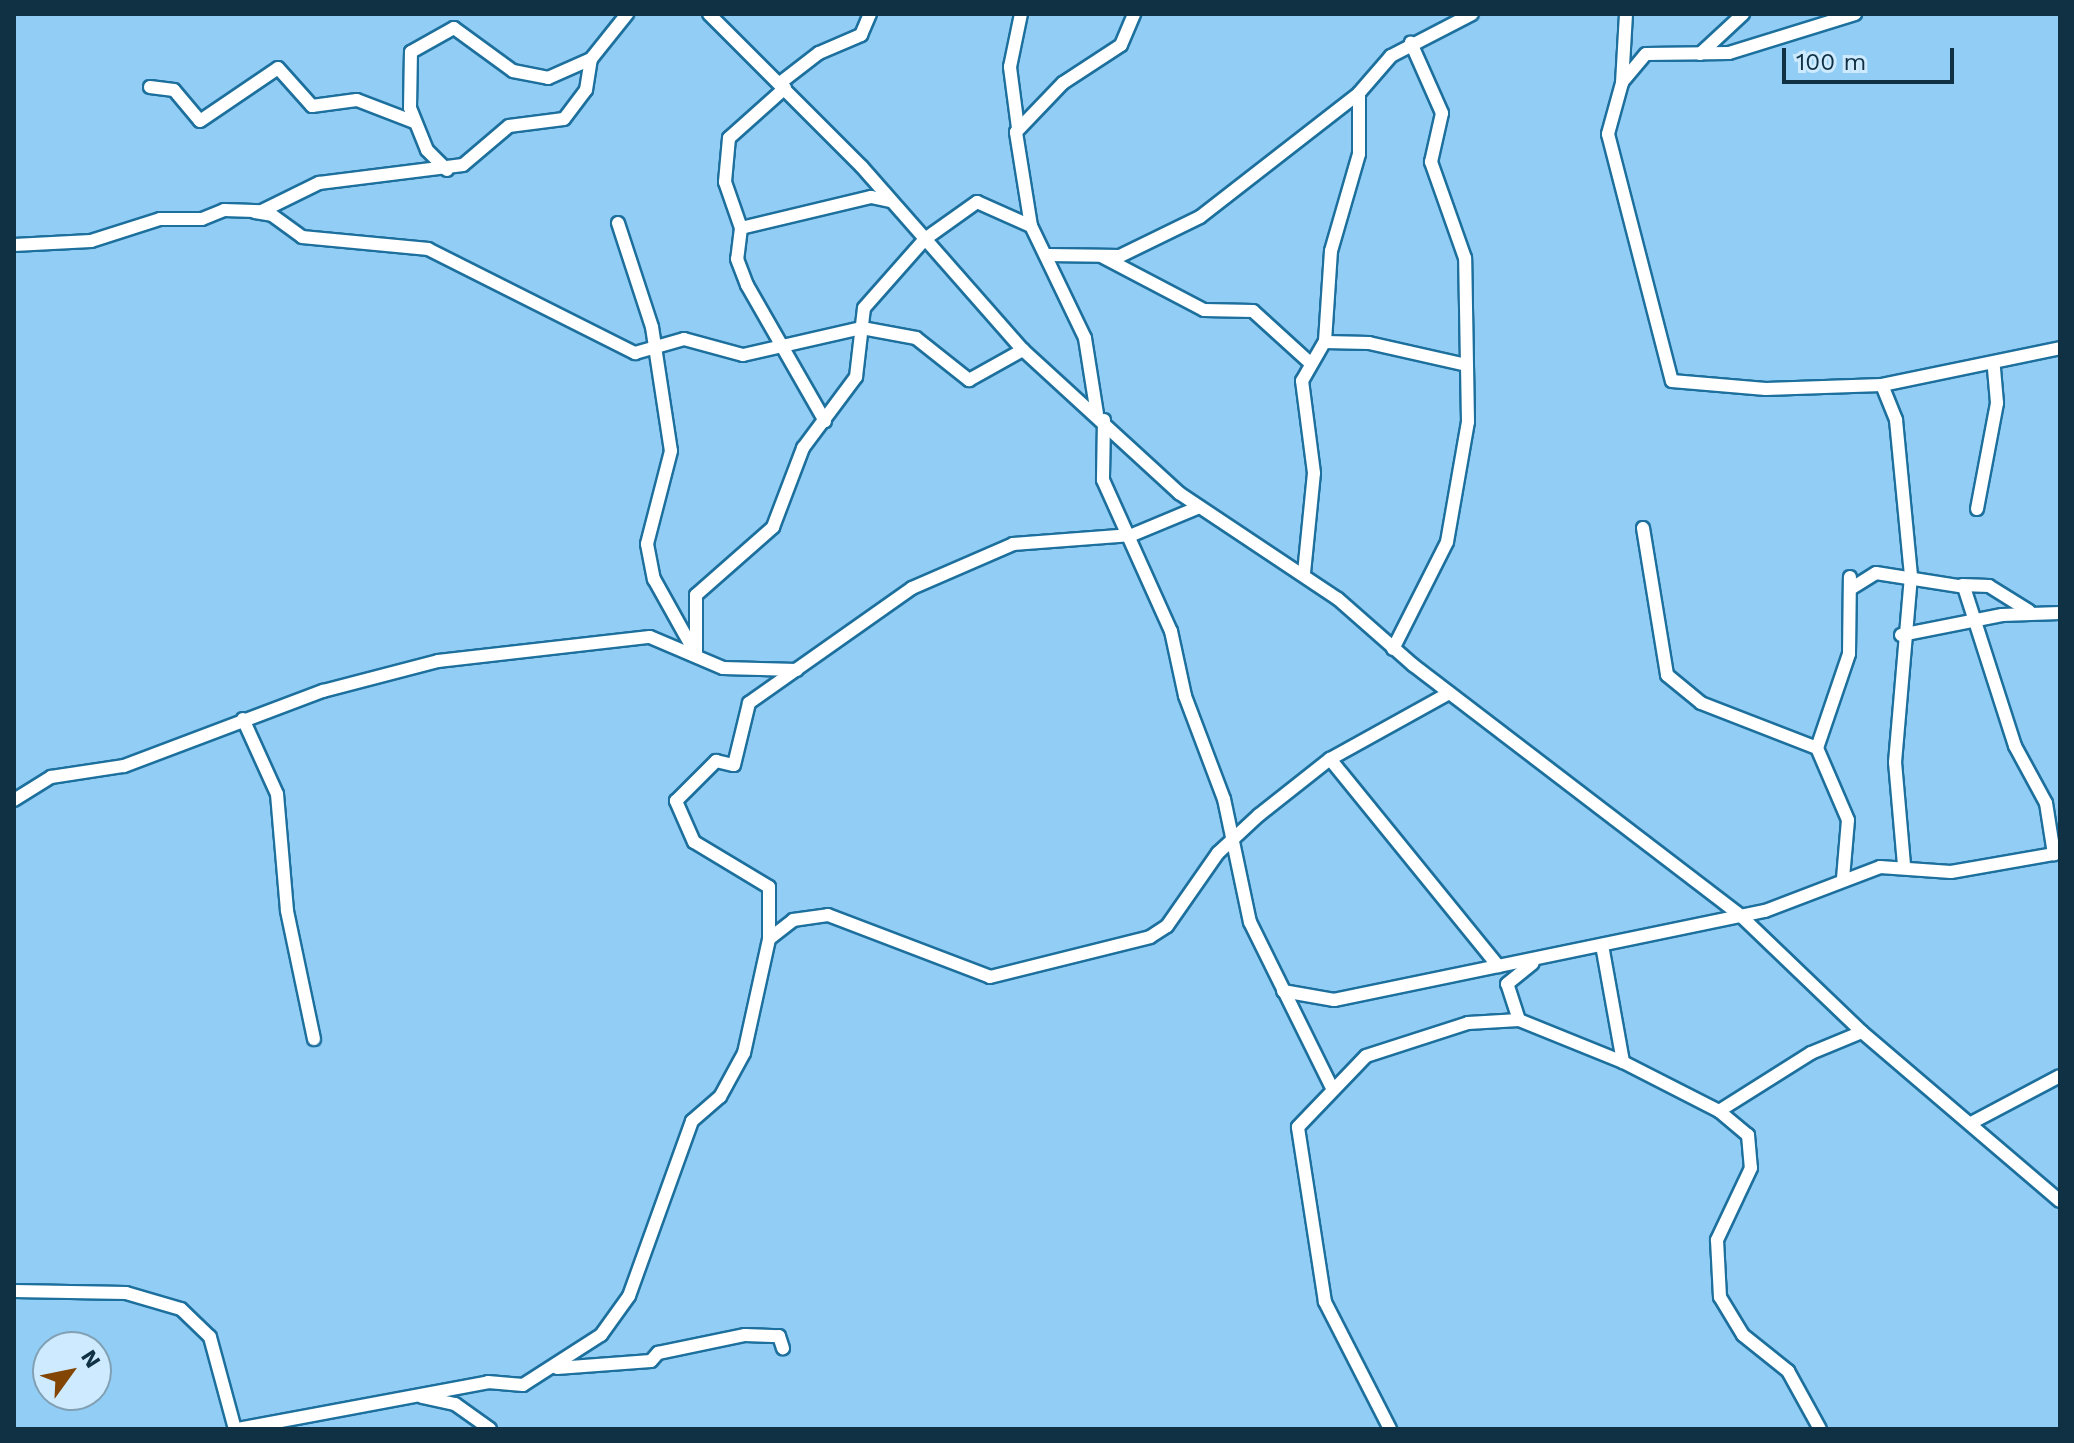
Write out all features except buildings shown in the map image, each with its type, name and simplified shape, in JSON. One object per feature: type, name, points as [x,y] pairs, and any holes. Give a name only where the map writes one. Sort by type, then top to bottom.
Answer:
[{"type":"street","points":[[447,170],[414,122],[409,56],[447,28],[500,65],[546,78],[591,59],[627,14]]},
{"type":"street","points":[[712,17],[730,14]]},
{"type":"street","points":[[825,421],[740,269],[741,228],[725,182],[725,149],[783,85],[819,53],[861,35],[870,14]]},
{"type":"street","points":[[1021,14],[1010,67],[1031,226],[1048,255],[1085,338],[1100,417],[1103,480],[1132,535],[1171,631],[1231,840],[1250,922],[1331,1086]]},
{"type":"street","points":[[1018,128],[1063,83],[1121,45],[1134,14]]},
{"type":"street","points":[[1048,255],[1129,253],[1200,217],[1359,93],[1411,43],[1472,14]]},
{"type":"street","points":[[1626,14],[1622,83],[1608,134],[1672,381],[1799,390],[1882,385],[1994,365],[2060,348]]},
{"type":"street","points":[[1700,54],[1743,14]]},
{"type":"street","points":[[1622,83],[1646,54],[1729,53],[1855,14]]},
{"type":"street","points":[[712,17],[783,85],[1023,350],[1197,508],[1304,573],[1449,693],[1741,916],[1862,1032],[1973,1122],[2060,1201]]},
{"type":"street","points":[[1393,649],[1447,542],[1466,449],[1465,258],[1431,162],[1444,119],[1411,43]]},
{"type":"street","points":[[255,212],[319,183],[372,181],[409,167],[447,170],[509,126],[564,119],[586,90],[591,59]]},
{"type":"street","points":[[150,87],[174,90],[200,121],[278,68],[312,106],[357,100],[414,122]]},
{"type":"street","points":[[1304,573],[1314,473],[1301,390],[1309,362],[1325,342],[1331,251],[1359,154],[1359,93]]},
{"type":"street","points":[[741,228],[871,197],[890,201]]},
{"type":"street","points":[[696,654],[696,595],[768,534],[803,448],[856,377],[864,308],[925,239],[981,201],[1031,226]]},
{"type":"street","points":[[14,245],[91,241],[160,219],[202,219],[224,210],[255,212],[272,215],[302,237],[428,249],[580,320],[622,348],[657,347],[684,339],[743,355],[862,328],[916,338],[969,380],[1023,350]]},
{"type":"street","points":[[618,223],[657,347],[672,458],[647,544],[654,579],[696,654]]},
{"type":"street","points":[[1102,256],[1204,310],[1253,311],[1309,362]]},
{"type":"street","points":[[1325,342],[1369,343],[1467,365]]},
{"type":"street","points":[[1977,509],[1997,403],[1994,365]]},
{"type":"street","points":[[1882,385],[1896,420],[1911,576],[1901,635],[1895,762],[1904,865]]},
{"type":"street","points":[[14,1291],[126,1293],[181,1309],[210,1337],[236,1429],[303,1425],[414,1396],[488,1382],[523,1385],[554,1368],[601,1335],[624,1306],[692,1121],[720,1097],[744,1053],[769,939],[769,887],[694,842],[676,801],[716,761],[734,765],[746,705],[855,624],[970,559],[1029,542],[1132,535],[1197,508]]},
{"type":"street","points":[[1643,528],[1667,675],[1714,709],[1802,736],[1817,748],[1848,820],[1843,878]]},
{"type":"street","points":[[1817,748],[1849,654],[1851,582],[1871,574],[1989,586],[2029,611]]},
{"type":"street","points":[[1283,991],[1334,1000],[1535,961],[1741,916],[1843,878],[1904,865],[1951,872],[2057,849],[2046,803],[2015,746],[1962,585]]},
{"type":"street","points":[[1901,635],[2029,611],[2060,613]]},
{"type":"street","points":[[14,800],[51,777],[124,766],[243,719],[374,674],[438,661],[630,638],[665,639],[723,668],[797,670]]},
{"type":"street","points":[[769,939],[784,924],[822,914],[990,977],[1159,933],[1231,840],[1330,759],[1449,693]]},
{"type":"street","points":[[243,719],[277,794],[287,911],[314,1039]]},
{"type":"street","points":[[1330,759],[1498,966]]},
{"type":"street","points":[[1602,945],[1623,1062]]},
{"type":"street","points":[[1519,1020],[1507,984],[1535,961]]},
{"type":"street","points":[[1390,1429],[1321,1288],[1298,1135],[1305,1112],[1366,1056],[1468,1023],[1519,1020],[1623,1062],[1719,1111],[1744,1130],[1755,1155],[1717,1240],[1720,1297],[1743,1335],[1788,1371],[1820,1429]]},
{"type":"street","points":[[1719,1111],[1811,1053],[1862,1032]]},
{"type":"street","points":[[1973,1122],[2060,1076]]},
{"type":"street","points":[[554,1368],[651,1361],[658,1353],[745,1335],[779,1336],[783,1348]]},
{"type":"street","points":[[414,1396],[455,1404],[490,1429]]}]
